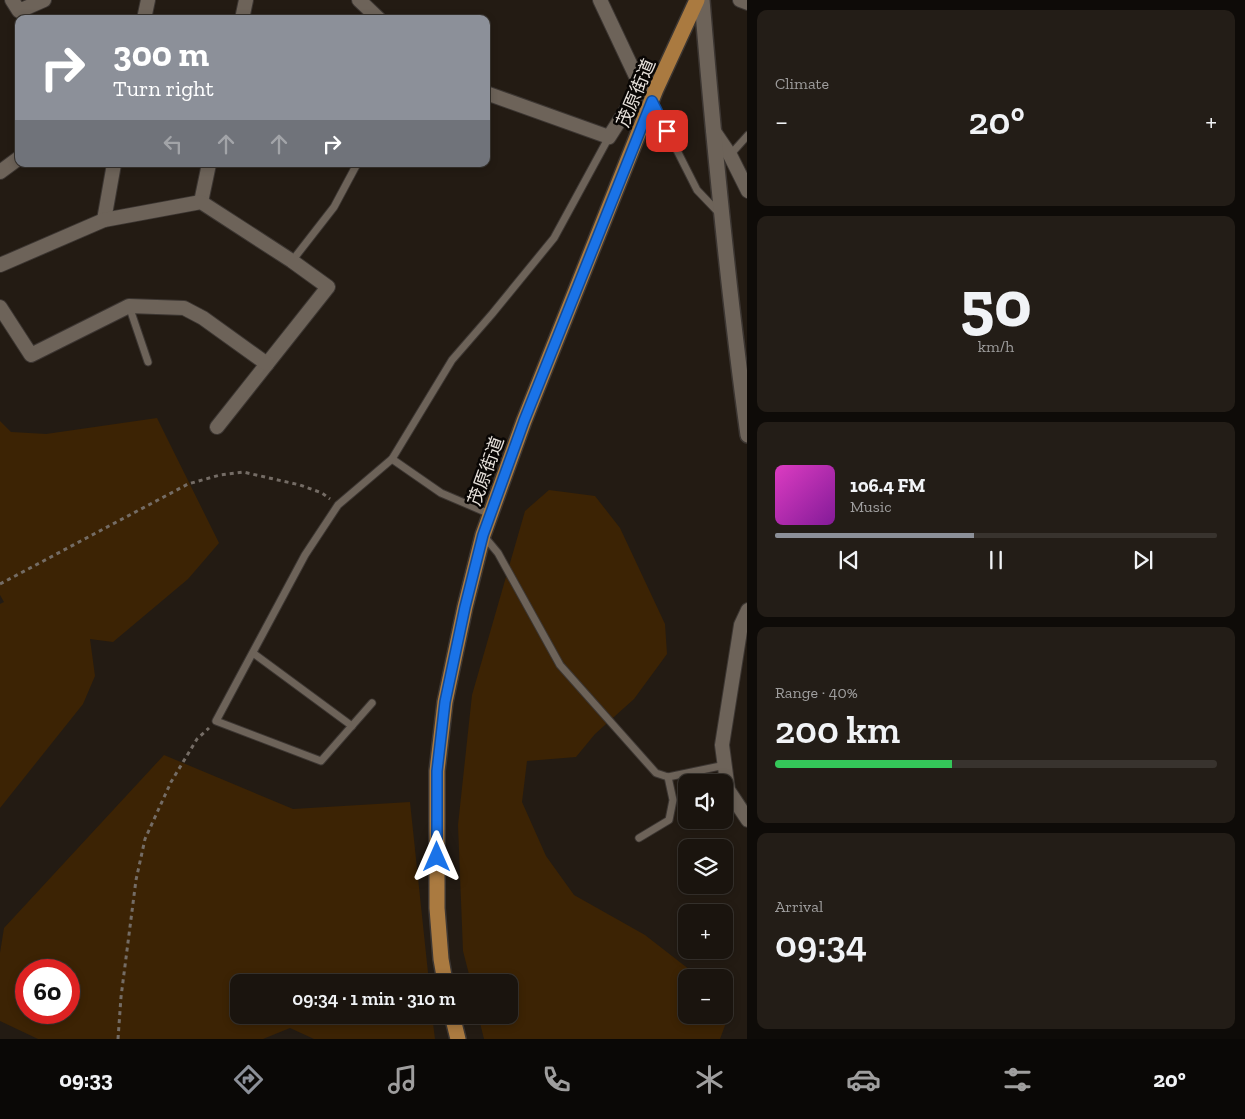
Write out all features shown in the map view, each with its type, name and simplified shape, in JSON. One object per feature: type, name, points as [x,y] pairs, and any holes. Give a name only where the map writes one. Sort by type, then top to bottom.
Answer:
[{"type":"main road","name":"茂原街道","points":[[444,974],[438,908],[437,771],[445,702],[465,607],[483,535],[524,421],[654,95],[697,0]]},
{"type":"main road","points":[[454,1024],[458,1039]]},
{"type":"street","points":[[12,0],[19,11],[44,0]]},
{"type":"street","points":[[145,15],[148,0]]},
{"type":"street","points":[[243,15],[246,0]]},
{"type":"street","points":[[359,0],[375,15]]},
{"type":"street","points":[[600,0],[641,87],[654,95]]},
{"type":"street","points":[[702,0],[713,130],[736,351],[747,428]]},
{"type":"street","points":[[490,94],[609,136],[641,87]]},
{"type":"street","points":[[713,130],[730,155],[747,189]]},
{"type":"street","points":[[0,172],[15,161]]},
{"type":"street","points":[[104,220],[113,167]]},
{"type":"street","points":[[200,202],[208,167]]},
{"type":"street","points":[[0,265],[104,220],[200,202],[292,261],[328,287],[217,427]]},
{"type":"street","points":[[0,308],[31,355],[129,306],[184,308],[203,318],[267,364]]},
{"type":"street","points":[[747,612],[741,625],[722,745],[728,790],[747,818]]},
{"type":"lane","points":[[654,95],[697,190],[723,217]]},
{"type":"lane","points":[[372,703],[321,761],[216,721],[305,555],[338,505],[392,460],[452,360],[554,238],[609,136]]},
{"type":"lane","points":[[730,155],[747,136]]},
{"type":"lane","points":[[292,261],[334,206],[354,167]]},
{"type":"lane","points":[[129,306],[148,362]]},
{"type":"lane","points":[[392,460],[441,492],[490,514]]},
{"type":"lane","points":[[483,535],[498,553],[560,665],[656,773],[668,777],[725,765]]},
{"type":"lane","points":[[253,653],[352,726]]},
{"type":"lane","points":[[639,838],[669,820],[673,800],[668,777]]},
{"type":"path","points":[[0,584],[188,484],[220,475],[243,472],[300,485],[322,493],[338,505]]},
{"type":"path","points":[[118,1039],[121,997],[136,880],[145,839],[171,782],[197,739],[216,721]]},
{"type":"shaded area","points":[[157,418],[219,543],[188,579],[113,642],[90,639],[95,676],[83,704],[0,808],[0,604],[4,602],[0,595],[0,421],[11,432],[46,434]]},
{"type":"shaded area","points":[[549,490],[595,496],[620,528],[665,624],[667,654],[634,699],[595,734],[576,757],[527,761],[522,802],[546,856],[574,895],[645,935],[689,969],[678,969],[678,1024],[726,1024],[720,1039],[484,1039],[480,1024],[518,1024],[518,974],[469,974],[463,951],[458,825],[472,695],[525,511]]},
{"type":"shaded area","points":[[164,755],[293,809],[410,802],[428,974],[230,974],[230,1024],[433,1024],[435,1039],[314,1039],[290,1028],[263,1039],[38,1039],[0,1021],[0,953],[4,928]]},
{"type":"route","points":[[437,857],[437,771],[445,702],[465,607],[483,535],[524,421],[652,101],[667,131]]}]
